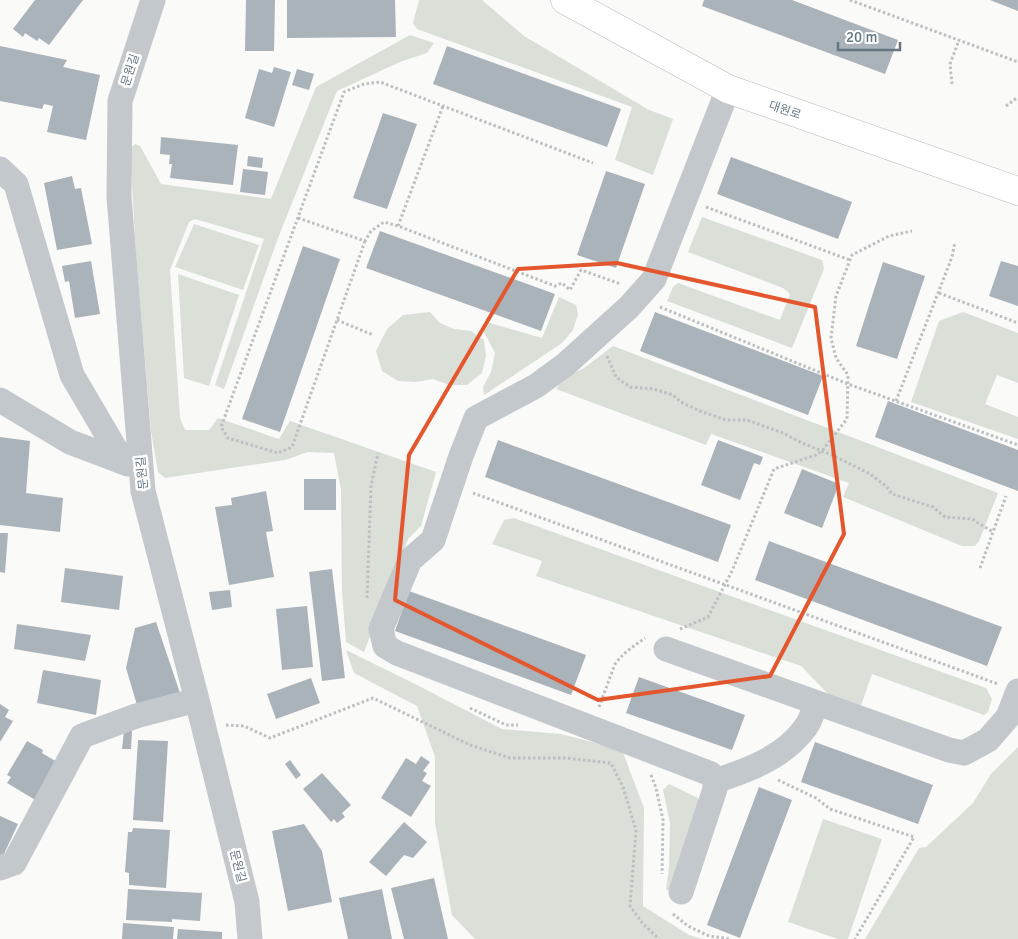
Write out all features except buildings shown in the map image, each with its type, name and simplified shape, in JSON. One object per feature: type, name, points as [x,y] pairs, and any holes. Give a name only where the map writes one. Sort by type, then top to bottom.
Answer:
[{"type":"main road","name":"대원로","points":[[565,0],[728,89],[1018,191]]},
{"type":"street","name":"문원길","points":[[153,0],[120,101],[120,196],[132,466],[143,491],[203,724],[247,902],[250,939]]},
{"type":"street","points":[[681,892],[716,789],[715,781],[711,774],[397,653],[385,646],[381,629],[410,560],[433,540],[461,456],[476,418],[536,386],[566,364],[629,307],[654,279],[728,89]]},
{"type":"street","points":[[0,169],[16,184],[72,375],[132,466]]},
{"type":"street","points":[[0,400],[70,442],[132,466]]},
{"type":"street","points":[[663,638],[816,703],[949,750],[964,753],[988,740],[1008,717],[1009,688]]},
{"type":"street","points":[[0,868],[14,862],[82,736],[136,716],[197,700]]},
{"type":"street","points":[[715,781],[748,770],[785,750],[806,727],[816,703]]},
{"type":"path","points":[[850,0],[1018,62]]},
{"type":"path","points":[[952,84],[950,64],[959,40]]},
{"type":"path","points":[[593,163],[380,82],[364,84],[344,92],[221,427],[228,438],[278,453],[292,447],[365,241],[371,231],[384,222],[555,286],[562,283],[570,290],[581,270],[618,283],[626,280]]},
{"type":"path","points":[[1006,106],[1018,97]]},
{"type":"path","points":[[398,226],[444,106]]},
{"type":"path","points":[[706,206],[850,260]]},
{"type":"path","points":[[298,218],[365,241]]},
{"type":"path","points":[[597,715],[615,664],[619,659],[632,648],[663,638],[708,617],[732,571],[774,469],[816,455],[822,451],[847,419],[848,376],[836,358],[831,338],[836,296],[852,255],[889,236],[912,231]]},
{"type":"path","points":[[896,401],[952,257],[955,242]]},
{"type":"path","points":[[938,293],[1018,323]]},
{"type":"path","points":[[657,306],[848,384],[1018,445]]},
{"type":"path","points":[[337,320],[373,334]]},
{"type":"path","points":[[598,335],[616,377],[630,387],[673,395],[681,402],[700,411],[726,420],[747,420],[783,432],[802,443],[870,474],[886,486],[892,494],[933,508],[945,517],[972,519],[993,532]]},
{"type":"path","points":[[468,491],[1009,688]]},
{"type":"path","points":[[980,568],[1006,496]]},
{"type":"path","points":[[203,724],[244,726],[270,738],[373,698],[470,745],[510,758],[565,758],[612,764],[623,787],[636,830],[630,906],[643,924],[659,939]]},
{"type":"path","points":[[763,762],[778,781],[816,798],[830,809],[914,837],[855,939]]},
{"type":"highlighted area","points":[[617,263],[815,307],[844,534],[770,676],[598,700],[395,600],[409,455],[518,269]]},
{"type":"shaded area","points":[[419,0],[482,0],[524,36],[649,110],[673,119],[653,175],[615,160],[632,107],[417,29],[413,23]]},
{"type":"shaded area","points":[[410,35],[434,43],[427,53],[400,62],[337,91],[278,238],[224,389],[215,385],[264,239],[195,219],[189,222],[170,270],[180,418],[185,430],[209,430],[218,418],[279,439],[290,421],[436,472],[421,526],[408,539],[364,652],[346,642],[342,590],[341,490],[334,453],[308,452],[285,460],[165,478],[158,472],[151,431],[136,255],[130,148],[135,144],[140,146],[161,184],[271,199],[316,87]]},
{"type":"shaded area","points":[[702,217],[822,260],[824,269],[792,348],[667,301],[673,287],[678,283],[780,320],[790,294],[783,288],[688,252]]},
{"type":"shaded area","points":[[194,224],[259,245],[243,290],[175,267]]},
{"type":"shaded area","points":[[178,274],[239,295],[209,386],[184,378]]},
{"type":"shaded area","points":[[559,297],[576,305],[578,314],[573,330],[562,343],[484,395],[483,387],[491,372],[495,353],[483,330],[486,322],[542,338]]},
{"type":"shaded area","points":[[430,312],[440,323],[454,329],[471,331],[484,340],[486,356],[482,373],[467,385],[449,385],[433,379],[416,382],[398,381],[382,371],[376,351],[387,329],[403,315]]},
{"type":"shaded area","points":[[963,312],[1018,333],[1018,383],[997,375],[985,404],[1018,417],[1018,439],[911,402],[939,321]]},
{"type":"shaded area","points":[[613,346],[998,493],[979,541],[975,546],[962,546],[843,497],[849,483],[711,434],[706,445],[556,389],[564,378],[584,368]]},
{"type":"shaded area","points":[[514,518],[986,688],[992,699],[988,712],[984,715],[872,674],[860,708],[832,698],[801,666],[536,576],[542,561],[492,544],[504,520]]},
{"type":"shaded area","points":[[346,650],[502,729],[561,734],[622,750],[644,808],[643,906],[689,935],[702,939],[475,939],[452,915],[435,823],[435,757],[417,706],[354,673]]},
{"type":"shaded area","points":[[1018,747],[1018,939],[865,939],[919,848],[926,847],[973,803],[991,774]]},
{"type":"shaded area","points":[[669,784],[698,798],[699,803],[672,890],[666,890],[669,867],[670,823],[663,790]]},
{"type":"shaded area","points":[[823,819],[882,839],[848,939],[838,939],[788,922]]}]
